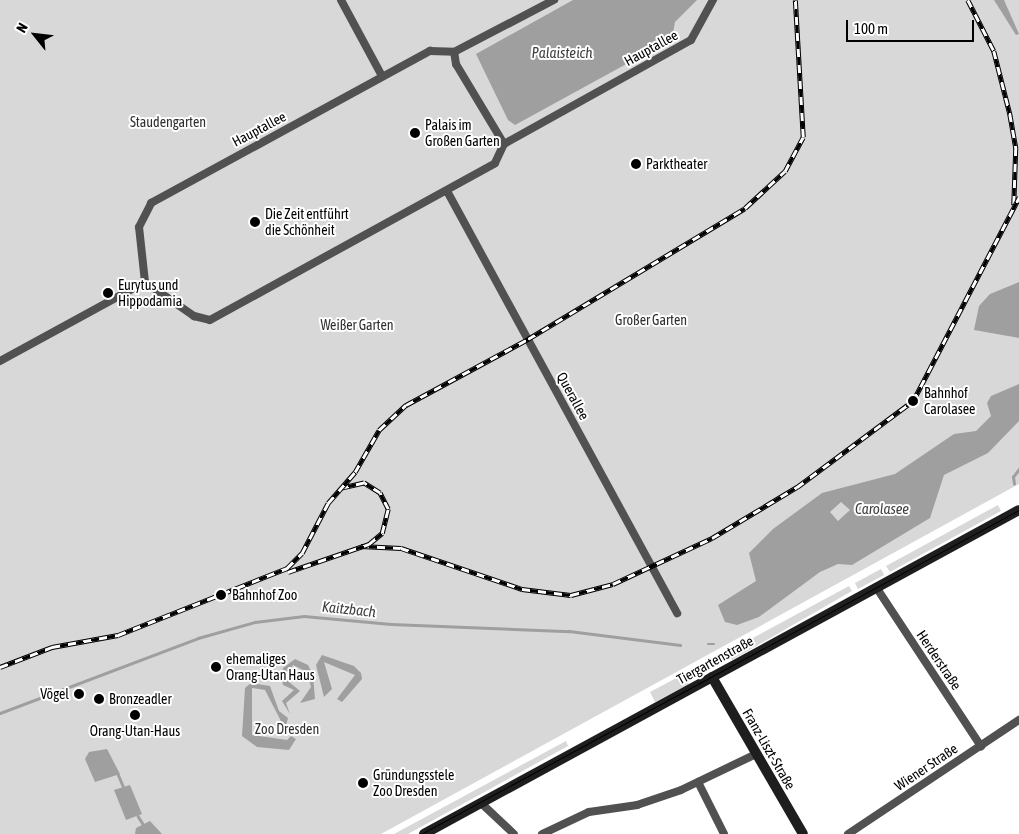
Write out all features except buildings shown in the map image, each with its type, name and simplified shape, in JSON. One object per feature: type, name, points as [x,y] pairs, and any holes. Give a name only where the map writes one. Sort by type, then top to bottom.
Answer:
[{"type":"main road","name":"Tiergartenstraße","points":[[424,834],[1019,510]]},
{"type":"main road","name":"Franz-Liszt-Straße","points":[[712,677],[803,834]]},
{"type":"street","points":[[341,0],[382,76]]},
{"type":"street","name":"Hauptallee","points":[[145,282],[140,227],[151,203],[430,51],[454,52],[554,0]]},
{"type":"street","name":"Hauptallee","points":[[504,144],[691,40],[712,0]]},
{"type":"street","points":[[0,361],[145,282],[194,316],[210,320],[495,163],[504,144],[456,64],[454,52]]},
{"type":"street","name":"Querallee","points":[[446,190],[677,613]]},
{"type":"street","name":"Herderstraße","points":[[876,588],[981,746]]},
{"type":"street","name":"Wiener Straße","points":[[848,834],[1019,720]]},
{"type":"street","points":[[542,834],[589,812],[645,803],[698,782],[756,754]]},
{"type":"street","points":[[698,782],[724,834]]},
{"type":"street","points":[[481,803],[514,834]]},
{"type":"green space","name":"Großer Garten","points":[[0,0],[1019,0],[1019,484],[381,834],[0,834]]},
{"type":"green space","points":[[998,505],[1001,511],[890,572],[886,566]]},
{"type":"green space","points":[[881,569],[884,575],[858,589],[855,583]]},
{"type":"green space","points":[[849,586],[852,591],[732,660],[727,652]]},
{"type":"green space","points":[[680,676],[689,684],[655,702],[650,692]]},
{"type":"green space","points":[[566,741],[568,746],[408,834],[394,834]]},
{"type":"water","name":"Palaisteich","points":[[573,0],[697,0],[675,22],[672,39],[515,125],[508,120],[476,54]]},
{"type":"water","points":[[994,0],[1004,0],[1019,34],[1016,35]]},
{"type":"water","points":[[1019,282],[1019,338],[974,330],[979,306],[990,294]]},
{"type":"water","name":"Carolasee","points":[[1019,384],[1019,421],[988,453],[944,475],[930,518],[852,565],[838,564],[820,572],[759,617],[737,625],[725,622],[718,605],[756,581],[749,553],[773,529],[822,493],[895,474],[954,434],[976,431],[991,416],[987,403],[991,396]],"holes":[[[841,502],[850,510],[838,521],[830,512]]]},
{"type":"water","points":[[322,655],[354,666],[361,673],[362,679],[342,702],[337,699],[355,675],[324,662],[332,689],[324,697],[316,665]]},
{"type":"water","points":[[295,659],[308,665],[313,675],[315,699],[300,703],[311,687],[307,672],[293,665],[287,673],[289,682],[300,691],[286,703],[290,714],[282,701],[294,690],[283,685],[283,668]]},
{"type":"water","points":[[251,683],[270,686],[279,711],[288,718],[285,729],[265,690],[252,688],[252,735],[287,740],[291,736],[296,739],[289,750],[257,747],[242,736],[245,688]]},
{"type":"water","points":[[107,749],[120,774],[95,782],[85,759],[89,752]]},
{"type":"water","points":[[130,785],[142,814],[126,820],[114,790]]},
{"type":"water","points":[[150,821],[162,834],[135,834],[136,828]]},
{"type":"waterway","name":"Kaitzbach","points":[[1014,484],[1013,477],[1019,469]]},
{"type":"waterway","name":"Kaitzbach","points":[[0,713],[198,638],[255,622],[304,616],[391,624],[569,631],[680,645]]},
{"type":"waterway","name":"Kaitzbach","points":[[708,644],[714,644]]},
{"type":"waterway","points":[[118,774],[123,786]]},
{"type":"waterway","points":[[138,816],[143,824]]},
{"type":"tram line","points":[[421,834],[1019,510]]},
{"type":"railway","points":[[0,667],[52,647],[118,635],[287,568],[302,553],[328,503],[355,472],[379,430],[406,405],[528,339],[745,208],[785,171],[803,137],[795,0]]},
{"type":"railway","points":[[968,0],[994,51],[1010,114],[1016,148],[1014,205]]},
{"type":"railway","points":[[361,546],[401,548],[522,589],[571,595],[613,584],[712,538],[797,487],[913,401],[1019,197]]},
{"type":"railway","points":[[288,572],[369,544],[382,533],[388,509],[380,493],[364,483],[342,488]]},
{"type":"place","name":"Palais im Großen Garten","points":[[415,133]]},
{"type":"place","name":"Parktheater","points":[[636,164]]},
{"type":"place","name":"Die Zeit entführt die Schönheit","points":[[255,222]]},
{"type":"place","name":"Eurytus und Hippodamia","points":[[108,293]]},
{"type":"place","name":"Bahnhof Carolasee","points":[[913,401]]},
{"type":"place","name":"Bahnhof Zoo","points":[[221,595]]},
{"type":"place","name":"ehemaliges Orang-Utan Haus","points":[[216,667]]},
{"type":"place","name":"Vögel","points":[[79,694]]},
{"type":"place","name":"Bronzeadler","points":[[99,699]]},
{"type":"place","name":"Orang-Utan-Haus","points":[[135,715]]},
{"type":"place","name":"Gründungsstele Zoo Dresden","points":[[363,783]]},
{"type":"park label","name":"Staudengarten","points":[[168,122]]},
{"type":"park label","name":"Weißer Garten","points":[[357,325]]},
{"type":"park label","name":"Zoo Dresden","points":[[287,729]]}]
